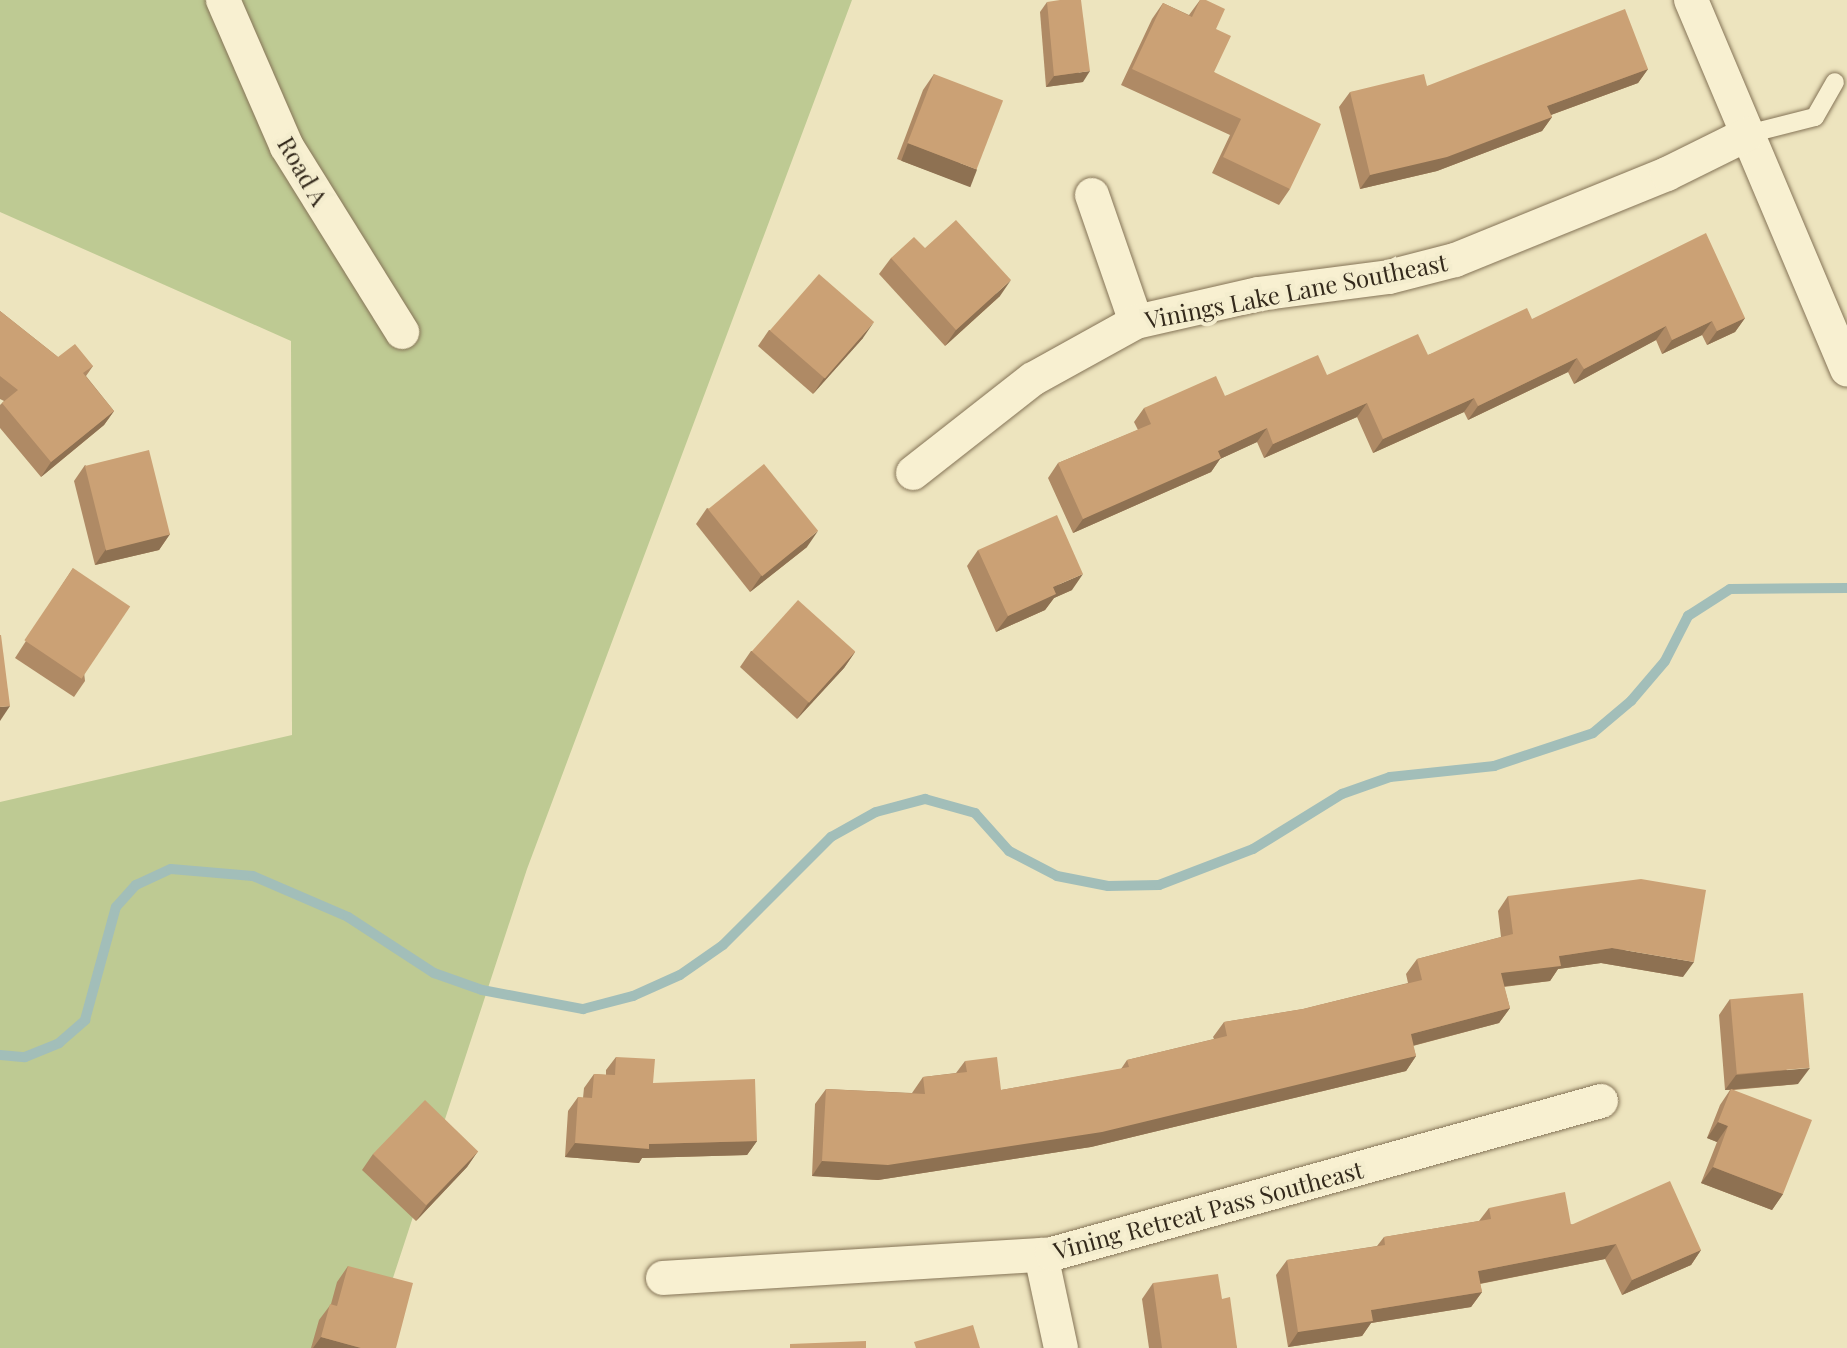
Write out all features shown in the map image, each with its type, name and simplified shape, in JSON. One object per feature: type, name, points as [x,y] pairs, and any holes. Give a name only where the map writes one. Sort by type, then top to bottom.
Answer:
[{"type":"street","name":"Road A","points":[[223,0],[287,147],[402,332]]},
{"type":"street","points":[[1691,0],[1847,369]]},
{"type":"street","name":"Vinings Lake Lane Southeast","points":[[913,473],[1033,379],[1136,322],[1258,294],[1389,277],[1455,260],[1667,174],[1748,134]]},
{"type":"street","points":[[1092,195],[1136,322]]},
{"type":"street","name":"Vining Retreat Pass Southeast","points":[[663,1278],[1041,1255],[1601,1101]]},
{"type":"street","points":[[1041,1255],[1061,1348]]},
{"type":"lane","points":[[1748,134],[1815,117],[1835,82]]},
{"type":"green space","points":[[0,0],[852,0],[527,869],[370,1348],[0,1348],[0,802],[292,735],[291,341],[0,212]]},
{"type":"building","points":[[1081,0],[1090,71],[1054,76],[1047,2]]},
{"type":"building","points":[[1200,0],[1225,9],[1216,29],[1231,36],[1214,72],[1321,124],[1290,189],[1223,157],[1241,119],[1132,69],[1163,3],[1192,17]]},
{"type":"building","points":[[1625,9],[1648,69],[1547,106],[1552,117],[1447,157],[1370,175],[1350,92],[1424,74],[1427,86]]},
{"type":"building","points":[[934,74],[1003,101],[977,170],[907,143]]},
{"type":"building","points":[[956,220],[1011,280],[956,330],[891,258],[914,237],[925,248]]},
{"type":"building","points":[[1706,233],[1745,318],[1717,331],[1712,321],[1672,340],[1666,326],[1584,369],[1577,358],[1478,406],[1474,398],[1383,439],[1367,403],[1273,444],[1267,428],[1218,451],[1221,458],[1083,519],[1058,463],[1151,424],[1144,408],[1216,376],[1225,396],[1318,355],[1327,375],[1418,334],[1428,355],[1527,308],[1532,319]]},
{"type":"building","points":[[819,274],[874,322],[825,378],[770,331]]},
{"type":"building","points":[[0,311],[58,357],[75,344],[93,366],[83,373],[114,411],[51,462],[2,403],[18,390],[0,376]]},
{"type":"building","points":[[149,450],[170,534],[106,550],[85,466]]},
{"type":"building","points":[[764,464],[818,531],[762,576],[708,509]]},
{"type":"building","points":[[1057,515],[1083,574],[1053,587],[1056,594],[1008,616],[978,550]]},
{"type":"building","points":[[73,568],[130,607],[82,679],[24,640]]},
{"type":"building","points":[[798,600],[855,652],[809,703],[752,651]]},
{"type":"building","points":[[0,635],[10,706],[0,707]]},
{"type":"building","points":[[1641,879],[1706,890],[1694,962],[1612,948],[1559,956],[1561,966],[1501,973],[1510,1008],[1411,1034],[1416,1056],[1102,1132],[888,1165],[822,1161],[826,1089],[925,1094],[923,1077],[967,1072],[965,1061],[997,1057],[1001,1090],[1129,1067],[1127,1060],[1227,1036],[1224,1022],[1303,1009],[1422,980],[1417,959],[1513,934],[1508,896]]},
{"type":"building","points":[[1803,993],[1810,1068],[1737,1074],[1730,999]]},
{"type":"building","points":[[616,1057],[655,1059],[653,1083],[755,1079],[757,1141],[649,1144],[649,1149],[575,1143],[578,1097],[592,1098],[594,1074],[615,1075]]},
{"type":"building","points":[[1731,1089],[1812,1120],[1783,1194],[1713,1167],[1728,1126],[1718,1122]]},
{"type":"building","points":[[425,1100],[478,1151],[426,1205],[373,1154]]},
{"type":"building","points":[[1670,1181],[1701,1250],[1632,1280],[1616,1244],[1478,1271],[1482,1292],[1371,1310],[1373,1321],[1298,1332],[1287,1260],[1385,1245],[1384,1237],[1491,1219],[1489,1208],[1565,1192],[1571,1225]]},
{"type":"building","points":[[348,1266],[413,1283],[396,1348],[361,1348],[321,1337],[330,1304],[337,1306]]},
{"type":"building","points":[[1218,1274],[1222,1299],[1230,1297],[1237,1348],[1162,1348],[1153,1283]]},
{"type":"building","points":[[973,1325],[980,1348],[916,1348],[914,1342]]},
{"type":"building","points":[[866,1341],[866,1348],[790,1348],[790,1344]]},
{"type":"waterway","points":[[0,1055],[25,1057],[59,1043],[85,1020],[116,907],[136,885],[171,869],[253,876],[348,917],[434,973],[482,990],[583,1009],[633,996],[680,975],[723,945],[831,837],[876,812],[925,799],[975,813],[1009,851],[1057,876],[1108,886],[1159,885],[1253,849],[1342,794],[1390,777],[1494,766],[1593,733],[1631,701],[1665,661],[1688,616],[1730,589],[1847,588]]}]
